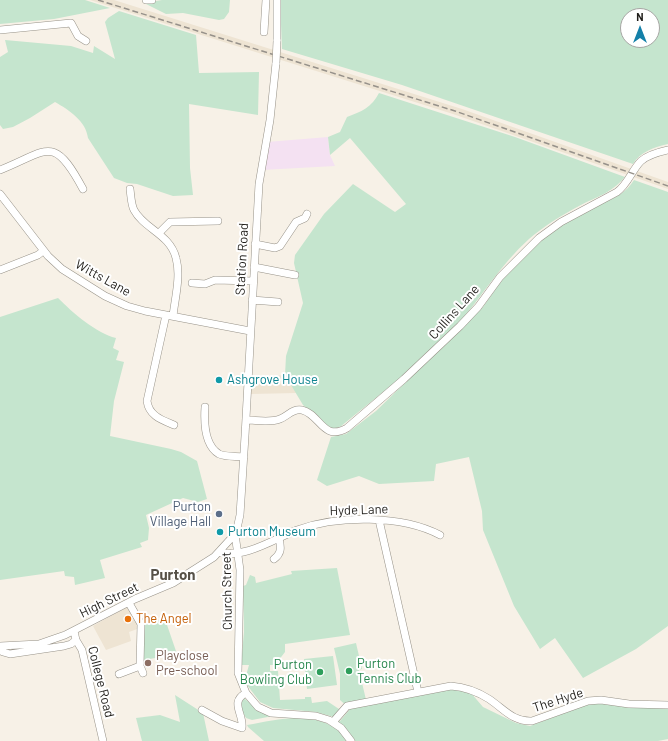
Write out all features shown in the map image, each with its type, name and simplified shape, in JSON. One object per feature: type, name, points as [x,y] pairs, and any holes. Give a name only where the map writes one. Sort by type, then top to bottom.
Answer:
[{"type":"street","points":[[146,0],[152,0]]},
{"type":"street","points":[[264,32],[266,0]]},
{"type":"street","name":"Station Road","points":[[239,521],[260,176],[270,120],[276,63],[278,0]]},
{"type":"street","points":[[0,30],[71,23],[78,36],[86,40]]},
{"type":"street","name":"Collins Lane","points":[[246,420],[278,420],[294,411],[300,410],[311,415],[329,431],[337,432],[346,428],[404,379],[460,326],[478,307],[503,273],[539,238],[561,222],[617,192],[624,186],[642,161],[650,156],[668,150]]},
{"type":"street","points":[[0,170],[20,163],[39,152],[49,151],[62,157],[76,183],[83,189]]},
{"type":"street","points":[[130,189],[135,212],[168,241],[176,259],[176,286],[147,401],[149,410],[154,415],[174,425]]},
{"type":"street","name":"Witts Lane","points":[[0,194],[43,251],[62,269],[105,296],[132,307],[169,316],[194,319],[250,331]]},
{"type":"street","points":[[255,244],[275,248],[280,246],[296,222],[305,218],[307,214]]},
{"type":"street","points":[[159,233],[166,224],[173,221],[218,221]]},
{"type":"street","points":[[0,270],[38,255],[43,251]]},
{"type":"street","points":[[254,267],[295,275]]},
{"type":"street","points":[[192,283],[205,284],[215,280],[253,281]]},
{"type":"street","points":[[252,300],[278,302]]},
{"type":"street","points":[[205,407],[205,429],[214,450],[221,455],[244,457]]},
{"type":"street","name":"Hyde Lane","points":[[239,552],[256,548],[298,530],[318,524],[357,520],[403,522],[440,535]]},
{"type":"street","points":[[379,520],[418,692]]},
{"type":"street","name":"High Street","points":[[1,646],[39,644],[53,640],[174,582],[219,552],[235,534],[239,521]]},
{"type":"street","name":"Church Street","points":[[235,534],[239,552],[240,600],[238,671],[246,693],[255,705],[268,712],[285,715],[316,716],[333,722],[341,728],[351,741]]},
{"type":"street","points":[[274,559],[279,555],[281,550],[279,538]]},
{"type":"street","points":[[219,552],[239,552]]},
{"type":"street","points":[[119,674],[142,670],[141,624],[129,603]]},
{"type":"street","name":"College Road","points":[[74,631],[76,640],[82,650],[103,741]]},
{"type":"street","points":[[1,646],[3,652],[10,654],[65,646],[76,640]]},
{"type":"street","name":"The Hyde","points":[[333,722],[347,706],[442,687],[464,688],[488,699],[514,718],[525,722],[532,721],[588,701],[601,700],[629,704],[668,705]]},
{"type":"street","points":[[202,710],[222,721],[242,728],[243,723],[237,702],[239,698],[246,693]]},
{"type":"shaded area","points":[[90,0],[114,0],[462,109],[668,182],[668,189],[453,114]]},
{"type":"shaded area","points":[[328,137],[330,155],[335,166],[262,170],[267,142]]},
{"type":"shaded area","points":[[285,375],[297,393],[251,394],[251,378]]},
{"type":"shaded area","points":[[128,606],[140,628],[129,632],[131,641],[106,650],[93,626]]},
{"type":"green space","points":[[0,0],[85,0],[110,8],[54,19],[0,24]]},
{"type":"green space","points":[[162,0],[230,0],[229,12],[224,19],[219,20],[183,13],[166,14],[144,3]]},
{"type":"green space","points":[[280,0],[668,0],[668,144],[643,153],[633,164],[402,85],[282,49]]},
{"type":"green space","points":[[119,11],[196,35],[199,73],[259,72],[258,115],[189,104],[190,168],[193,195],[173,196],[114,178],[88,138],[84,126],[71,112],[55,102],[13,127],[3,129],[0,125],[0,57],[8,52],[5,40],[71,46],[93,53],[94,46],[115,59],[105,22],[108,18]]},
{"type":"green space","points":[[379,93],[515,137],[625,177],[609,191],[560,217],[529,239],[509,259],[466,314],[444,339],[400,378],[340,427],[331,429],[303,405],[285,375],[286,356],[303,303],[294,263],[295,255],[324,214],[353,184],[395,212],[406,204],[350,138],[330,155],[328,137],[340,132],[347,117],[366,108],[373,102]]},
{"type":"green space","points":[[634,180],[668,192],[668,626],[636,649],[583,678],[555,638],[540,649],[514,606],[483,530],[482,511],[469,457],[436,464],[434,481],[379,484],[359,476],[327,486],[317,480],[331,437],[346,434],[376,411],[483,307],[512,268],[538,242],[575,217],[621,194]]},
{"type":"green space","points":[[58,298],[93,327],[116,338],[113,348],[119,351],[116,360],[124,362],[114,401],[110,436],[171,449],[181,452],[197,461],[207,499],[198,502],[183,498],[146,515],[149,528],[148,540],[140,543],[142,547],[100,560],[105,578],[75,585],[74,577],[65,576],[64,571],[0,580],[0,317]]},
{"type":"green space","points":[[337,568],[350,635],[285,644],[285,652],[275,665],[270,665],[270,671],[278,671],[280,700],[305,699],[305,697],[311,697],[312,703],[327,701],[339,709],[339,713],[334,717],[316,712],[273,708],[260,702],[247,685],[245,679],[249,665],[241,665],[244,632],[243,586],[246,585],[250,575],[255,577],[256,583],[292,574],[291,571]]},
{"type":"green space","points":[[158,619],[160,623],[166,622],[177,654],[144,660],[144,623]]},
{"type":"green space","points":[[356,643],[362,669],[359,670],[367,704],[457,688],[471,693],[483,707],[516,723],[530,726],[588,704],[598,703],[632,708],[668,708],[668,739],[658,741],[264,741],[248,727],[247,725],[289,718],[310,719],[330,725],[340,721],[350,709],[340,700],[340,674],[334,648]]},
{"type":"green space","name":"Purton Bowling Club","points":[[333,656],[337,685],[307,689],[304,659]]},
{"type":"green space","points":[[175,695],[203,713],[209,741],[142,741],[136,718],[160,715],[180,722]]},
{"type":"green space","points":[[243,699],[259,710],[273,716],[252,720],[246,718],[240,708]]},
{"type":"railway","points":[[98,0],[455,111],[668,186]]},
{"type":"place","name":"Ashgrove House","points":[[219,380]]},
{"type":"place","name":"Purton Village Hall","points":[[219,514]]},
{"type":"place","name":"Purton Museum","points":[[220,532]]},
{"type":"place","name":"The Angel","points":[[128,619]]},
{"type":"place","name":"Playclose Pre-school","points":[[148,663]]},
{"type":"place","name":"Purton Tennis Club","points":[[349,671]]},
{"type":"place","name":"Purton Bowling Club","points":[[320,672]]},
{"type":"district","name":"Purton","points":[[173,575]]}]
